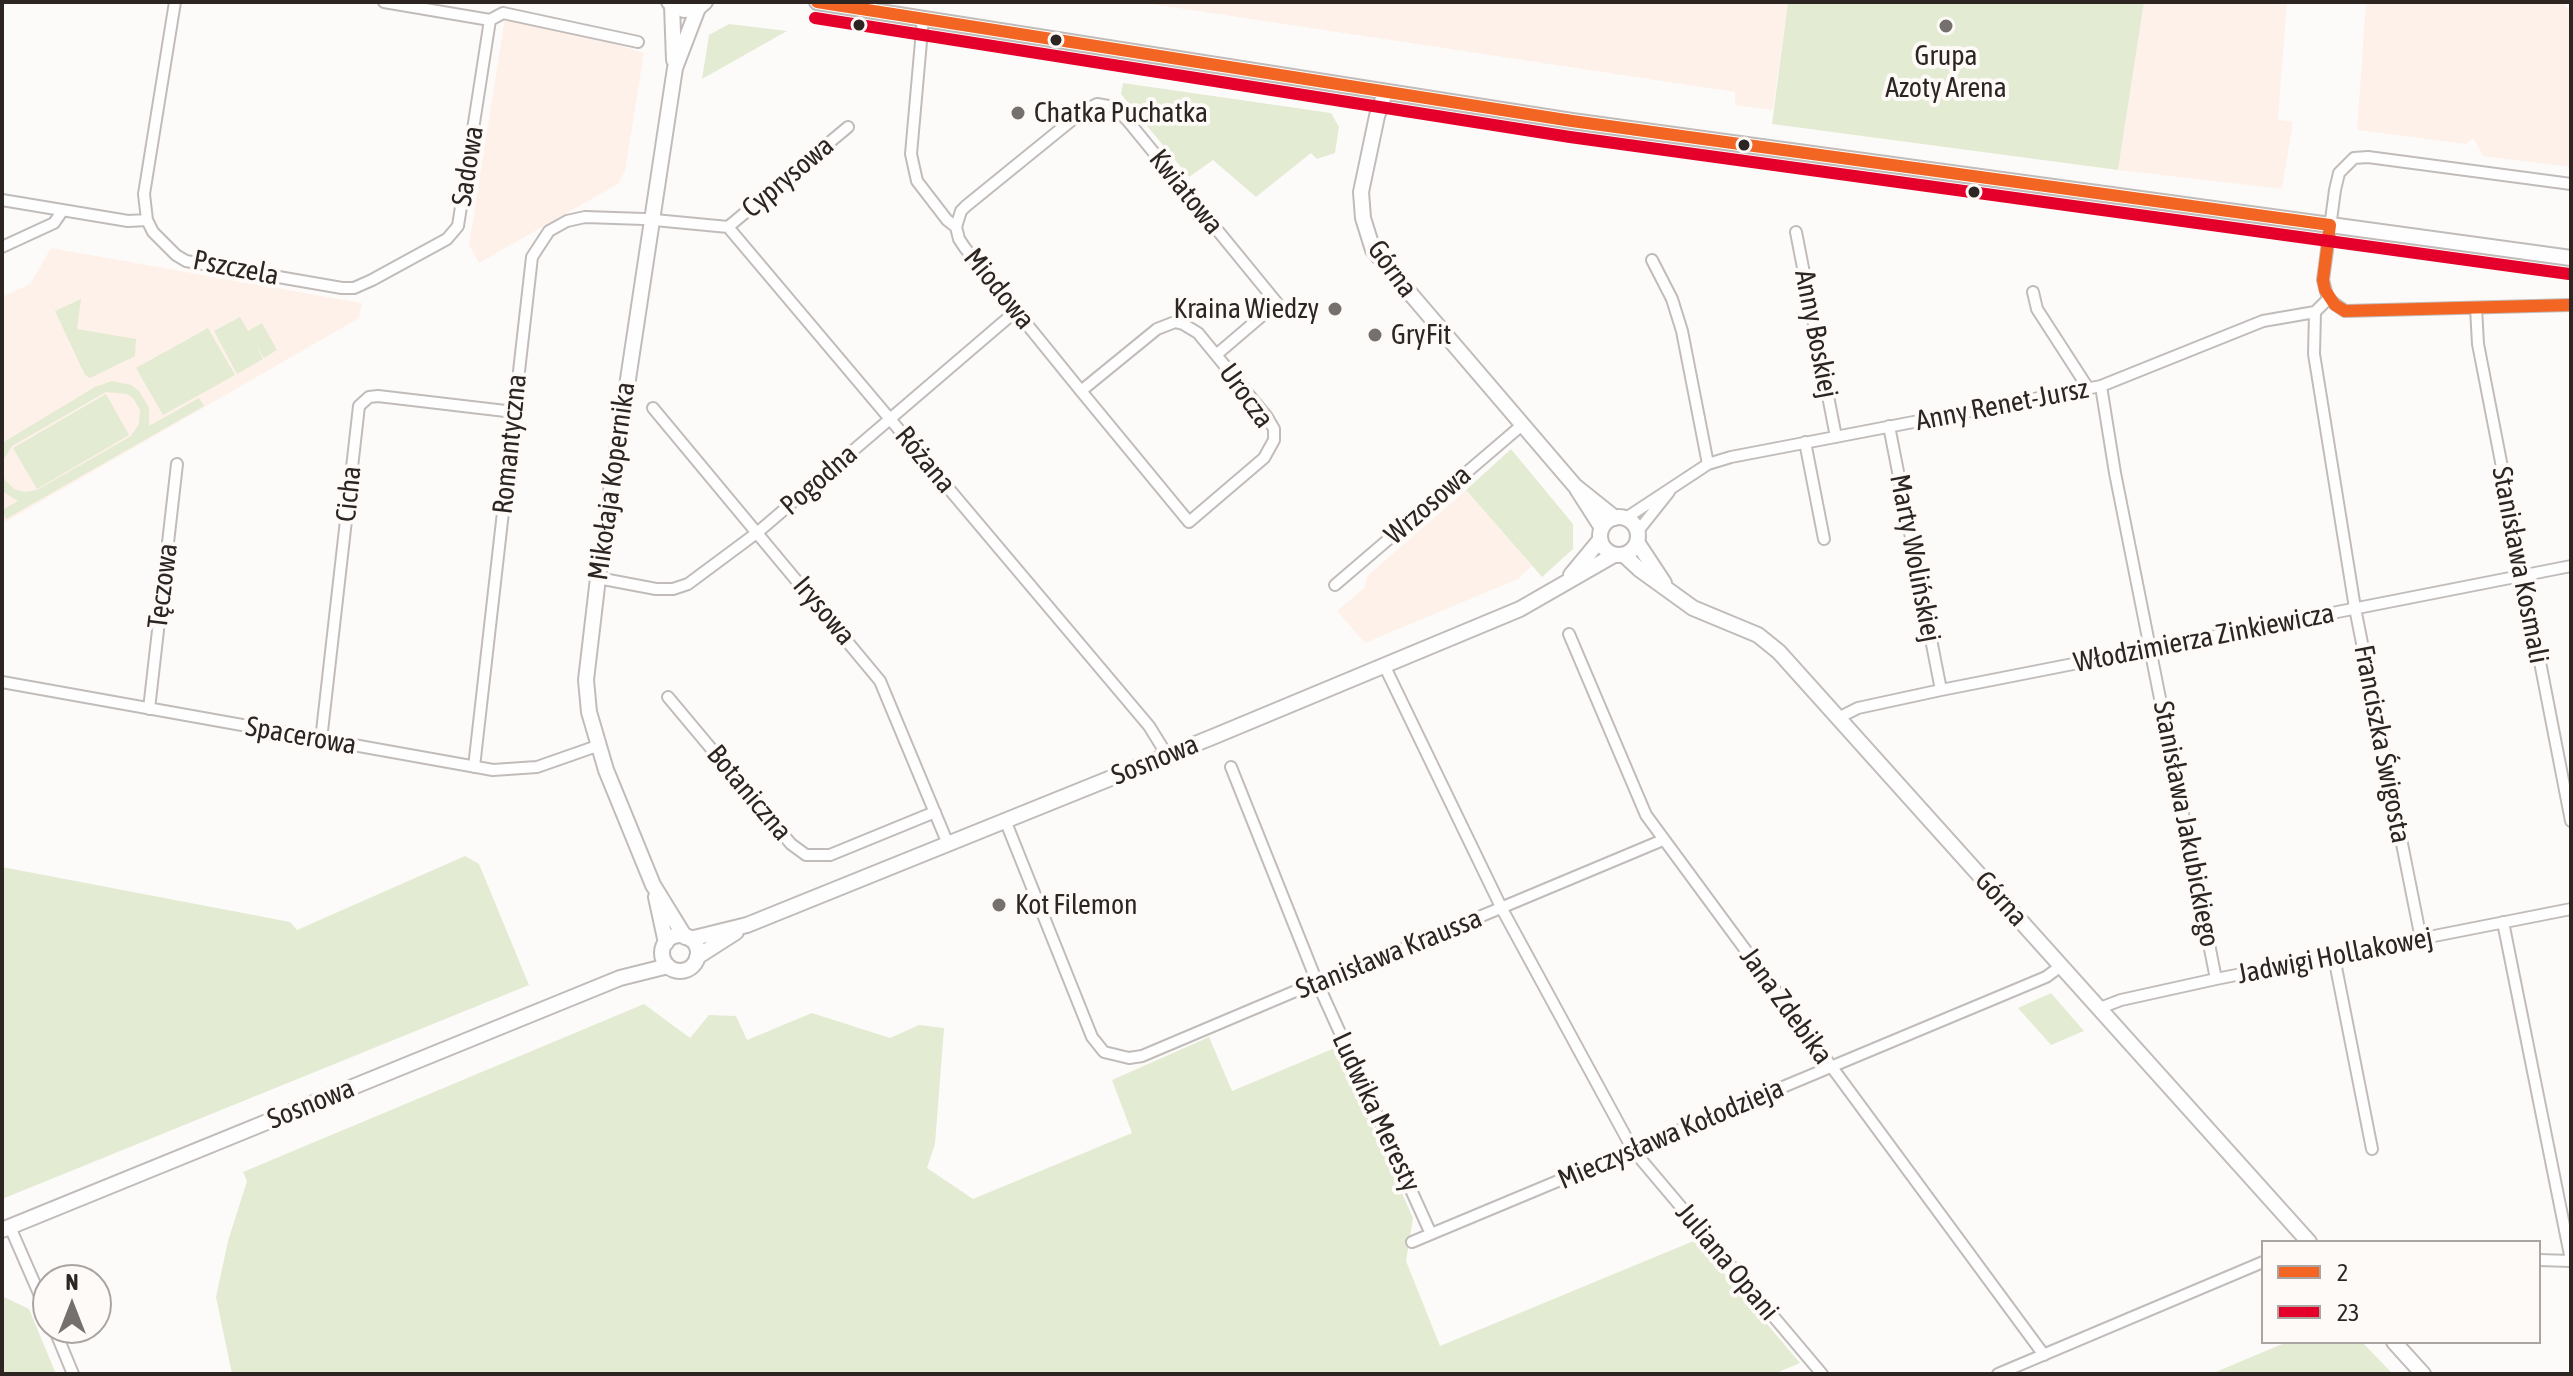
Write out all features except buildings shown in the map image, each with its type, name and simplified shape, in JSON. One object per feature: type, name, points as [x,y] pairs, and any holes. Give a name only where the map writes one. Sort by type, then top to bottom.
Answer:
[{"type":"street","points":[[2,200],[128,221],[147,220],[144,194],[175,2]]},
{"type":"street","points":[[384,2],[490,20],[503,13],[638,42]]},
{"type":"street","points":[[817,2],[1587,123],[2571,258]]},
{"type":"street","points":[[671,3],[684,10],[702,5]]},
{"type":"street","name":"Mikołaja Kopernika","points":[[671,3],[675,68],[598,578],[586,680],[597,746],[653,885],[687,938]]},
{"type":"street","name":"Mikołaja Kopernika","points":[[675,68],[702,5]]},
{"type":"street","name":"Miodowa","points":[[923,19],[914,111],[913,169],[927,195],[956,227],[965,248],[1189,522]]},
{"type":"street","name":"Sadowa","points":[[342,288],[354,288],[372,280],[447,239],[458,226],[490,20]]},
{"type":"street","name":"Górna","points":[[1385,93],[1361,192],[1369,240],[1381,261],[1575,486],[1601,534],[1605,549],[1619,555],[1693,608],[1758,635],[1779,652],[2307,1240]]},
{"type":"street","name":"Kwiatowa","points":[[956,227],[966,206],[1083,111],[1097,104],[1114,107],[1277,303],[1216,355]]},
{"type":"street","name":"Cyprysowa","points":[[728,227],[848,127]]},
{"type":"street","points":[[2571,184],[2363,156],[2354,158],[2339,173],[2323,280],[2328,299],[2345,311],[2571,305]]},
{"type":"street","points":[[2,247],[54,223],[63,210]]},
{"type":"street","name":"Romantyczna","points":[[474,767],[530,269],[537,247],[558,225],[577,217],[651,219]]},
{"type":"street","points":[[651,219],[728,227]]},
{"type":"street","name":"Pszczela","points":[[147,220],[162,243],[186,261],[342,288]]},
{"type":"street","name":"Różana","points":[[728,227],[1149,726],[1167,755]]},
{"type":"street","name":"Anny Boskiej","points":[[1796,232],[1836,437]]},
{"type":"street","points":[[1652,260],[1672,299],[1682,331],[1708,464]]},
{"type":"street","points":[[2033,292],[2037,309],[2088,388]]},
{"type":"street","points":[[2315,312],[2328,299]]},
{"type":"street","name":"Stanisława Kosmali","points":[[2476,308],[2478,344],[2571,821]]},
{"type":"street","name":"Pogodna","points":[[598,578],[656,589],[673,589],[688,584],[758,532],[1016,311]]},
{"type":"street","name":"Anny Renet-Jursz","points":[[1620,518],[1669,492],[1708,464],[1805,442],[2101,386],[2263,321],[2315,312]]},
{"type":"street","name":"Franciszka Świgosta","points":[[2315,312],[2314,354],[2355,608],[2421,939]]},
{"type":"street","name":"Urocza","points":[[1081,391],[1166,324],[1175,322],[1190,327],[1216,355],[1267,417],[1274,429],[1274,440],[1264,458],[1189,522]]},
{"type":"street","name":"Stanisława Jakubickiego","points":[[2101,386],[2216,979]]},
{"type":"street","name":"Cicha","points":[[321,740],[359,406],[369,397],[378,396],[514,412]]},
{"type":"street","name":"Irysowa","points":[[653,408],[880,681],[948,844]]},
{"type":"street","name":"Wrzosowa","points":[[1335,585],[1522,425]]},
{"type":"street","name":"Marty Wolińskiej","points":[[1889,426],[1941,690]]},
{"type":"street","points":[[1805,442],[1824,539]]},
{"type":"street","name":"Tęczowa","points":[[149,709],[177,464]]},
{"type":"street","name":"Górna","points":[[1575,486],[1620,518],[1638,537],[1668,590]]},
{"type":"street","name":"Anny Renet-Jursz","points":[[1638,537],[1669,492]]},
{"type":"street","name":"Sosnowa","points":[[1560,587],[1601,534],[1620,518]]},
{"type":"street","name":"Sosnowa","points":[[687,938],[747,925],[1520,609],[1619,555],[1638,537]]},
{"type":"street","name":"Włodzimierza Zinkiewicza","points":[[1838,718],[1858,708],[1941,690],[2571,566]]},
{"type":"street","name":"Jana Zdebika","points":[[1569,634],[1646,815],[2044,1355]]},
{"type":"street","name":"Juliana Opani","points":[[1384,665],[1502,909],[1633,1150],[1822,1374]]},
{"type":"street","name":"Spacerowa","points":[[2,682],[500,771],[529,769],[597,746]]},
{"type":"street","name":"Botaniczna","points":[[668,697],[791,844],[806,855],[830,855],[935,812]]},
{"type":"street","name":"Ludwika Meresty","points":[[1231,767],[1317,982],[1431,1234]]},
{"type":"street","name":"Stanisława Kraussa","points":[[1005,820],[1097,1047],[1112,1055],[1129,1058],[1142,1056],[1317,982],[1331,979],[1663,840]]},
{"type":"street","name":"Mikołaja Kopernika","points":[[653,885],[665,954]]},
{"type":"street","name":"Jadwigi Hollakowej","points":[[2100,1008],[2121,1000],[2216,979],[2571,909]]},
{"type":"street","points":[[2503,922],[2571,1260],[2541,1260]]},
{"type":"street","name":"Sosnowa","points":[[697,957],[747,925]]},
{"type":"street","points":[[675,937],[687,938],[696,947],[697,957],[692,966],[683,971],[665,954],[675,937]]},
{"type":"street","name":"Sosnowa","points":[[6,1228],[620,978],[665,954]]},
{"type":"street","points":[[2334,957],[2372,1149]]},
{"type":"street","name":"Mieczysława Kołodzieja","points":[[1412,1242],[2046,977],[2061,966]]},
{"type":"street","points":[[6,1228],[32,1281]]},
{"type":"street","points":[[1998,1374],[2261,1263]]},
{"type":"street","points":[[61,1344],[73,1374]]},
{"type":"street","points":[[2396,1344],[2423,1374]]},
{"type":"shaded area","points":[[1138,2],[1788,2],[1773,110],[1735,105],[1735,92]]},
{"type":"shaded area","points":[[2144,2],[2287,2],[2278,120],[2293,122],[2282,189],[2118,170]]},
{"type":"shaded area","points":[[2366,2],[2561,2],[2571,11],[2571,167],[2483,156],[2473,138],[2466,144],[2357,130]]},
{"type":"shaded area","points":[[505,18],[644,53],[625,171],[618,184],[479,263],[469,245]]},
{"type":"shaded area","points":[[51,248],[362,303],[359,318],[2,524],[2,297],[30,284]]},
{"type":"shaded area","points":[[1466,490],[1532,566],[1518,579],[1365,643],[1337,611],[1365,587],[1367,576]]},
{"type":"green space","points":[[1788,2],[2144,2],[2118,170],[1772,124]]},
{"type":"green space","points":[[729,24],[787,31],[702,79],[709,35]]},
{"type":"green space","points":[[1123,83],[1331,113],[1339,127],[1335,153],[1317,159],[1311,153],[1256,197],[1213,160],[1189,177],[1121,94]]},
{"type":"green space","points":[[81,299],[77,329],[136,339],[135,356],[90,378],[85,375],[55,311]]},
{"type":"green space","points":[[240,317],[248,331],[262,323],[277,350],[264,358],[256,345],[263,359],[237,374],[214,331]]},
{"type":"green space","points":[[208,328],[235,375],[163,415],[136,368]]},
{"type":"green space","points":[[112,381],[131,385],[139,391],[149,408],[149,426],[199,398],[204,406],[6,519],[2,510],[18,501],[2,491],[2,471],[5,480],[14,489],[25,492],[37,490],[131,436],[139,424],[140,410],[127,394],[106,392],[12,446],[2,462],[2,443],[95,387]]},
{"type":"green space","points":[[106,394],[129,435],[37,489],[13,448]]},
{"type":"green space","points":[[1511,449],[1573,524],[1573,549],[1542,577],[1466,490]]},
{"type":"green space","points":[[465,856],[479,864],[529,985],[2,1199],[2,867],[290,922],[297,930]]},
{"type":"green space","points":[[2051,993],[2084,1031],[2051,1045],[2018,1008]]},
{"type":"green space","points":[[644,1004],[690,1038],[709,1015],[736,1016],[747,1040],[812,1013],[890,1038],[919,1025],[944,1028],[935,1144],[927,1168],[973,1199],[1132,1133],[1112,1080],[1209,1037],[1232,1091],[1337,1047],[1413,1218],[1406,1261],[1440,1346],[1696,1240],[1800,1363],[1774,1374],[232,1374],[216,1297],[228,1241],[247,1181],[243,1172]]},
{"type":"green space","points":[[2,1296],[29,1309],[32,1344],[44,1344],[56,1374],[2,1374]]},
{"type":"green space","points":[[2282,1344],[2364,1344],[2393,1374],[2211,1374]]},
{"type":"transit line","name":"2","points":[[817,2],[1572,121],[2330,225]]},
{"type":"transit line","name":"23","points":[[815,18],[1570,137],[2569,274]]},
{"type":"transit line","name":"2","points":[[2330,225],[2323,280],[2325,290],[2335,305],[2345,311],[2571,305]]},
{"type":"place","name":"Grupa Azoty Arena","points":[[1946,26]]},
{"type":"place","name":"Chatka Puchatka","points":[[1018,113]]},
{"type":"place","name":"Kraina Wiedzy","points":[[1335,309]]},
{"type":"place","name":"GryFit","points":[[1375,335]]},
{"type":"place","name":"Kot Filemon","points":[[999,905]]}]
